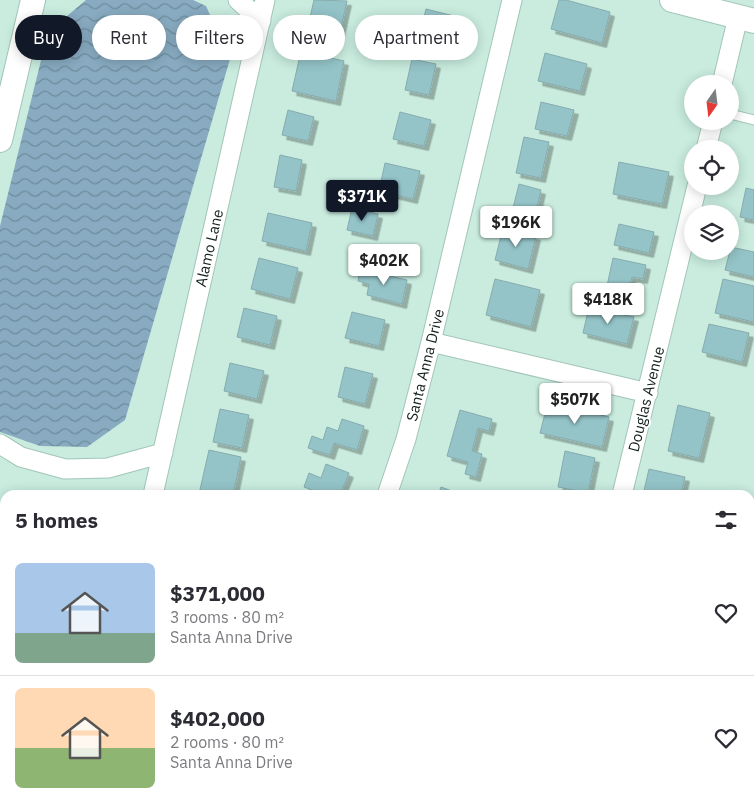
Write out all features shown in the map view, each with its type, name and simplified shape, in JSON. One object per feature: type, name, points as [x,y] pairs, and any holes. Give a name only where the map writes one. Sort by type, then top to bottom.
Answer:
[{"type":"street","points":[[0,140],[33,0]]},
{"type":"street","points":[[238,0],[254,15]]},
{"type":"street","name":"Alamo Lane","points":[[261,15],[265,0]]},
{"type":"street","name":"Santa Anna Drive","points":[[389,490],[406,439],[431,342],[512,0]]},
{"type":"street","points":[[672,0],[742,15],[725,75]]},
{"type":"street","name":"Alamo Lane","points":[[154,490],[251,60]]},
{"type":"street","name":"Douglas Avenue","points":[[623,490],[695,195]]},
{"type":"street","points":[[431,342],[648,393]]},
{"type":"street","points":[[0,444],[21,457],[65,469],[108,468],[163,453]]},
{"type":"lane","points":[[739,116],[754,120]]},
{"type":"water","points":[[86,0],[193,0],[206,6],[210,15],[176,15],[176,60],[230,60],[125,420],[87,447],[40,446],[0,432],[0,226],[41,60],[82,60],[82,15],[68,15]]},
{"type":"building","points":[[314,0],[347,1],[344,15],[311,15]]},
{"type":"building","points":[[559,0],[566,0],[610,12],[602,43],[551,29]]},
{"type":"building","points":[[426,9],[450,15],[425,15]]},
{"type":"building","points":[[545,53],[587,64],[580,91],[538,81]]},
{"type":"building","points":[[299,60],[344,61],[336,101],[292,91]]},
{"type":"building","points":[[412,60],[436,64],[429,95],[405,90]]},
{"type":"building","points":[[541,102],[574,110],[567,136],[535,129]]},
{"type":"building","points":[[288,110],[314,117],[308,141],[282,135]]},
{"type":"building","points":[[400,112],[431,120],[424,146],[393,139]]},
{"type":"building","points":[[524,137],[549,142],[541,178],[516,173]]},
{"type":"building","points":[[280,155],[302,160],[296,191],[274,187]]},
{"type":"building","points":[[619,162],[669,172],[662,204],[613,194]]},
{"type":"building","points":[[385,163],[420,171],[413,199],[379,191]]},
{"type":"building","points":[[519,184],[541,190],[533,225],[510,220]]},
{"type":"building","points":[[746,188],[754,190],[754,220],[740,217]]},
{"type":"building","points":[[352,208],[378,214],[373,236],[347,230]]},
{"type":"building","points":[[268,213],[312,223],[306,251],[262,241]]},
{"type":"building","points":[[619,224],[654,232],[649,253],[614,245]]},
{"type":"building","points":[[503,228],[536,236],[528,269],[495,260]]},
{"type":"building","points":[[739,249],[754,252],[754,277],[725,270],[728,260],[739,260]]},
{"type":"building","points":[[259,258],[298,268],[290,299],[251,289]]},
{"type":"building","points":[[613,258],[646,265],[643,279],[632,277],[628,291],[607,286]]},
{"type":"building","points":[[360,269],[407,280],[402,304],[367,295],[369,284],[358,281]]},
{"type":"building","points":[[495,279],[540,290],[531,327],[486,315]]},
{"type":"building","points":[[723,279],[754,286],[754,322],[715,313]]},
{"type":"building","points":[[589,307],[634,317],[627,344],[583,333]]},
{"type":"building","points":[[244,308],[277,316],[270,345],[237,337]]},
{"type":"building","points":[[352,312],[385,320],[379,346],[345,338]]},
{"type":"building","points":[[709,324],[749,333],[742,362],[702,352]]},
{"type":"building","points":[[230,363],[264,371],[257,399],[224,391]]},
{"type":"building","points":[[345,367],[373,374],[365,404],[338,397]]},
{"type":"building","points":[[548,402],[609,417],[602,447],[540,433]]},
{"type":"building","points":[[678,405],[710,413],[699,458],[668,451]]},
{"type":"building","points":[[220,409],[249,415],[242,448],[213,442]]},
{"type":"building","points":[[460,410],[492,419],[489,431],[478,428],[472,451],[482,454],[476,477],[465,474],[468,462],[447,456]]},
{"type":"building","points":[[342,419],[364,426],[357,450],[334,443],[330,455],[308,448],[312,436],[323,440],[327,427],[338,431]]},
{"type":"building","points":[[209,450],[241,457],[234,490],[200,490]]},
{"type":"building","points":[[565,451],[595,458],[589,490],[573,490],[558,487]]},
{"type":"building","points":[[326,464],[349,473],[342,490],[312,490],[304,487],[309,473],[321,478]]},
{"type":"building","points":[[649,469],[685,477],[682,490],[644,490]]}]
